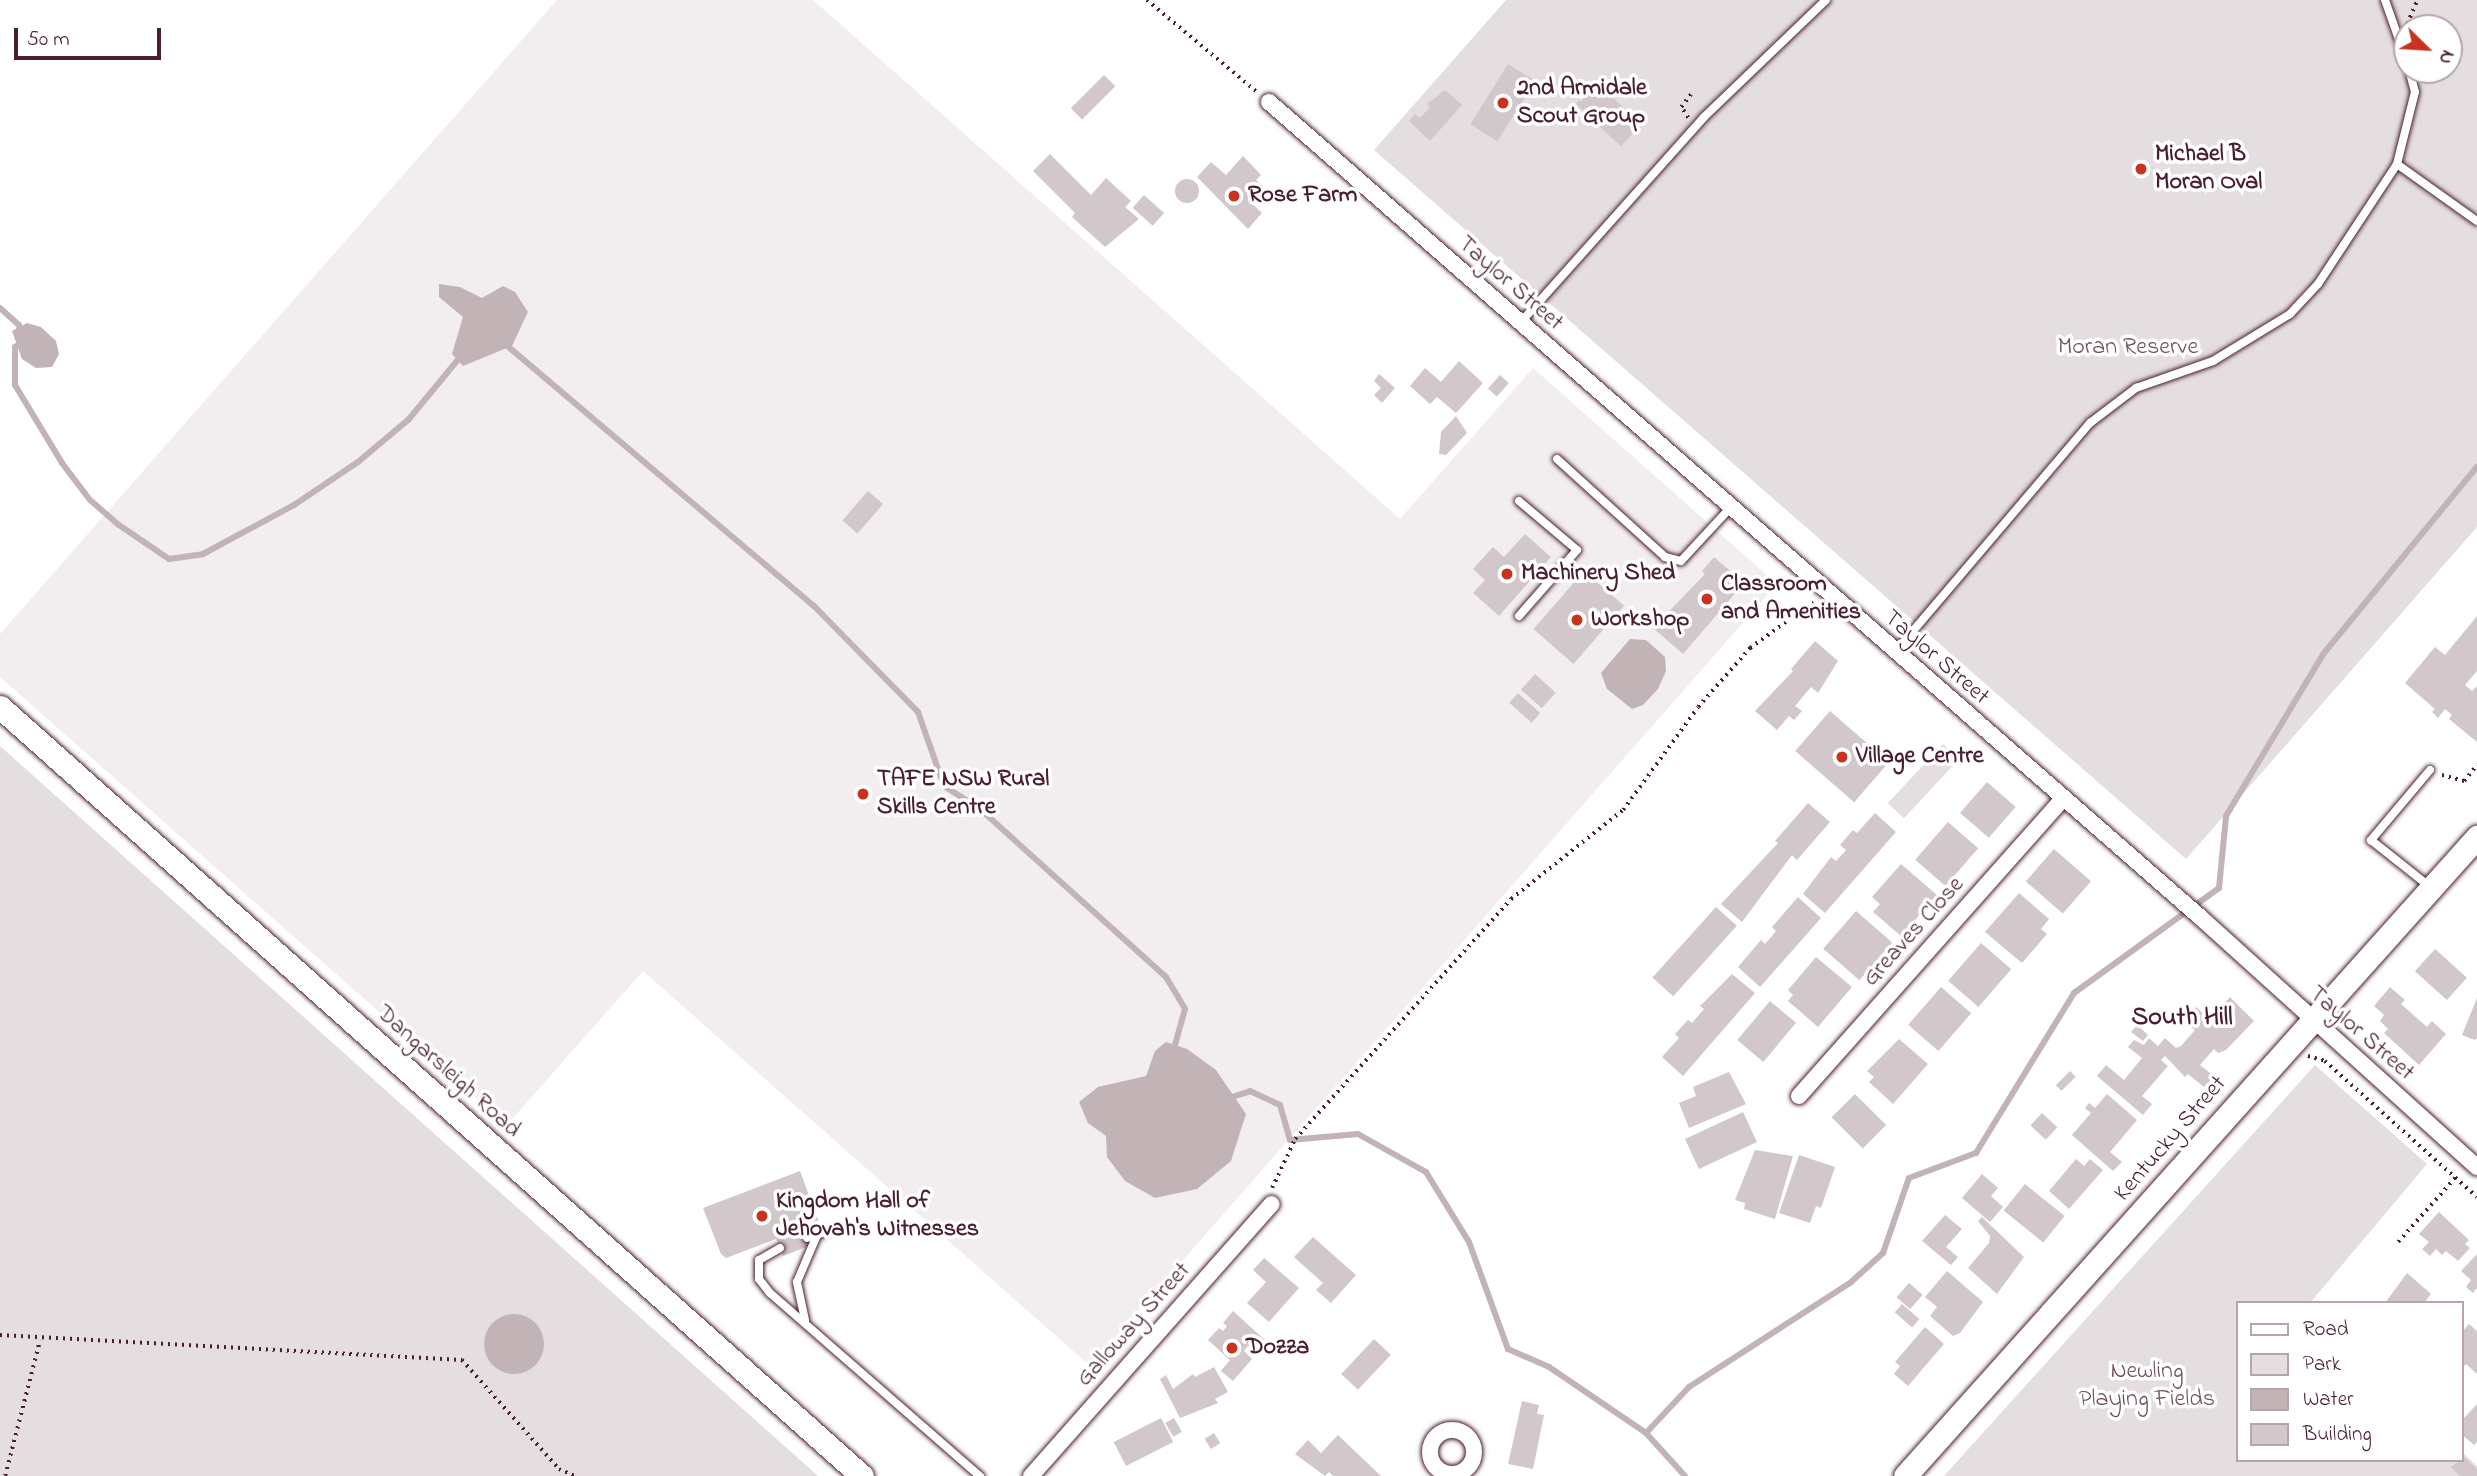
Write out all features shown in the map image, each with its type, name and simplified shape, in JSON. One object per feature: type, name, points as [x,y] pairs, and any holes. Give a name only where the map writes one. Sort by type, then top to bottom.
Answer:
[{"type":"street","name":"Taylor Street","points":[[1269,102],[2200,916],[2310,1019],[2477,1167]]},
{"type":"street","name":"Dangarsleigh Road","points":[[0,707],[862,1476]]},
{"type":"street","name":"Greaves Close","points":[[1799,1096],[2063,799]]},
{"type":"street","name":"Kentucky Street","points":[[1905,1476],[2310,1019],[2477,837]]},
{"type":"street","name":"Galloway Street","points":[[1031,1476],[1272,1204]]},
{"type":"lane","points":[[1520,323],[1694,129],[1826,0]]},
{"type":"lane","points":[[2385,0],[2393,20]]},
{"type":"lane","points":[[1895,652],[2090,423],[2136,388],[2213,361],[2290,314],[2318,284],[2397,164],[2415,92],[2413,84]]},
{"type":"lane","points":[[2397,164],[2477,221]]},
{"type":"lane","points":[[1557,459],[1665,557],[1681,561],[1731,507]]},
{"type":"lane","points":[[1518,616],[1577,551],[1520,501]]},
{"type":"lane","points":[[2430,770],[2371,840],[2432,888]]},
{"type":"lane","points":[[807,1238],[820,1233],[797,1282],[801,1312],[808,1325]]},
{"type":"lane","points":[[780,1248],[759,1260],[760,1279],[808,1325],[980,1476]]},
{"type":"path","points":[[1147,0],[1269,102]]},
{"type":"path","points":[[1691,94],[1681,107],[1694,129]]},
{"type":"path","points":[[1272,1204],[1272,1185],[1295,1139],[1431,987],[1511,899],[1623,810],[1699,707],[1750,648],[1820,597]]},
{"type":"path","points":[[2454,780],[2464,781],[2477,765]]},
{"type":"path","points":[[2306,1056],[2316,1055],[2325,1061],[2477,1197]]},
{"type":"path","points":[[2398,1242],[2455,1177]]},
{"type":"path","points":[[0,1335],[40,1340],[139,1341],[462,1360],[559,1469],[575,1476]]},
{"type":"path","points":[[5,1476],[40,1340]]},
{"type":"shaded area","name":"TAFE NSW Rural Skills Centre","points":[[557,0],[813,0],[1400,519],[1533,368],[1777,584],[1090,1366],[643,971],[507,1125],[0,677],[0,634]]},
{"type":"green space","name":"Moran Reserve","points":[[1506,0],[2477,0],[2477,527],[2186,859],[1374,150]]},
{"type":"green space","points":[[1943,744],[1959,759],[1904,818],[1888,803]]},
{"type":"green space","points":[[0,746],[818,1476],[0,1476]]},
{"type":"green space","name":"Newling Playing Fields","points":[[2315,1065],[2427,1164],[2312,1301],[2236,1301],[2236,1462],[2463,1462],[2463,1453],[2477,1466],[2477,1476],[1944,1476]]},
{"type":"water","points":[[439,284],[460,287],[482,298],[503,286],[515,292],[528,312],[512,346],[463,366],[452,354],[463,317],[439,297]]},
{"type":"water","points":[[27,323],[41,327],[56,341],[59,354],[52,367],[36,368],[22,359],[12,331]]},
{"type":"water","points":[[1630,639],[1646,640],[1665,657],[1666,671],[1658,689],[1643,705],[1632,709],[1607,689],[1601,673]]},
{"type":"water","points":[[1166,1042],[1187,1049],[1216,1070],[1246,1114],[1231,1161],[1197,1189],[1155,1198],[1125,1181],[1107,1157],[1106,1136],[1088,1123],[1079,1102],[1098,1087],[1146,1076],[1155,1051]]},
{"type":"water","points":[[514,1314],[535,1323],[544,1344],[535,1365],[514,1374],[493,1365],[484,1344],[493,1323]]},
{"type":"building","name":"2nd Armidale Scout Group","points":[[1508,64],[1535,81],[1498,141],[1470,124]]},
{"type":"building","points":[[1104,75],[1115,86],[1082,120],[1071,108]]},
{"type":"building","points":[[1596,82],[1641,124],[1621,146],[1576,104]]},
{"type":"building","name":"2nd Armidale Scout Group","points":[[1445,90],[1462,105],[1430,141],[1409,121],[1415,114],[1420,118],[1430,107],[1427,104]]},
{"type":"building","points":[[1050,154],[1091,195],[1106,178],[1131,201],[1125,207],[1139,219],[1105,247],[1072,217],[1075,213],[1033,171]]},
{"type":"building","name":"Rose Farm","points":[[1243,156],[1261,175],[1256,180],[1262,185],[1248,200],[1262,213],[1248,229],[1197,177],[1211,162],[1226,175]]},
{"type":"building","points":[[1187,179],[1196,182],[1199,191],[1196,200],[1187,203],[1178,200],[1175,191],[1178,182]]},
{"type":"building","points":[[1144,195],[1164,213],[1153,226],[1133,208]]},
{"type":"building","points":[[1459,361],[1483,383],[1456,413],[1437,397],[1430,404],[1410,386],[1425,368],[1441,382]]},
{"type":"building","points":[[1379,374],[1395,388],[1382,403],[1374,395],[1381,388],[1374,381]]},
{"type":"building","points":[[1500,375],[1509,383],[1497,396],[1488,388]]},
{"type":"building","points":[[1456,416],[1467,433],[1446,455],[1439,454],[1441,432]]},
{"type":"building","points":[[868,491],[883,504],[858,534],[842,520]]},
{"type":"building","name":"Machinery Shed","points":[[1525,534],[1551,557],[1499,616],[1473,593],[1485,580],[1473,569],[1493,547],[1504,557]]},
{"type":"building","name":"Classroom and Amenities","points":[[1714,557],[1744,583],[1683,654],[1653,628],[1705,574],[1702,571]]},
{"type":"building","name":"Workshop","points":[[1584,571],[1624,606],[1573,664],[1533,629]]},
{"type":"building","points":[[2477,616],[2477,671],[2465,685],[2472,691],[2477,686],[2477,742],[2449,719],[2452,715],[2445,709],[2438,718],[2432,712],[2435,709],[2405,683],[2435,647],[2445,655]]},
{"type":"building","points":[[1815,641],[1838,661],[1818,693],[1811,687],[1795,706],[1802,711],[1794,720],[1789,716],[1777,730],[1755,711],[1793,671],[1791,669]]},
{"type":"building","points":[[1535,674],[1556,693],[1542,708],[1521,690]]},
{"type":"building","points":[[1518,693],[1540,713],[1532,723],[1509,703]]},
{"type":"building","name":"Village Centre","points":[[1830,711],[1889,762],[1854,802],[1795,751]]},
{"type":"building","points":[[1987,782],[2016,807],[1989,838],[1960,813]]},
{"type":"building","points":[[1808,803],[1830,822],[1797,860],[1792,855],[1742,922],[1721,904],[1778,843],[1775,841]]},
{"type":"building","points":[[1875,813],[1896,832],[1825,913],[1803,894],[1831,857],[1836,861],[1846,850],[1840,845],[1853,830],[1857,833]]},
{"type":"building","points":[[1948,822],[1978,848],[1945,886],[1915,860]]},
{"type":"building","points":[[2054,849],[2091,881],[2063,914],[2026,881]]},
{"type":"building","points":[[1901,864],[1937,895],[1901,936],[1873,912],[1880,904],[1872,897]]},
{"type":"building","points":[[2019,893],[2049,919],[2041,929],[2047,934],[2022,963],[1985,932]]},
{"type":"building","points":[[1798,897],[1821,918],[1760,987],[1738,967],[1761,940],[1765,944],[1771,937],[1776,931],[1772,927]]},
{"type":"building","points":[[1716,907],[1737,926],[1673,996],[1652,978]]},
{"type":"building","points":[[1856,911],[1892,942],[1859,980],[1823,949]]},
{"type":"building","points":[[1981,943],[2011,969],[1978,1007],[1948,981]]},
{"type":"building","points":[[2435,949],[2467,978],[2447,1000],[2415,971]]},
{"type":"building","points":[[1816,957],[1852,987],[1818,1027],[1788,1001],[1793,995],[1788,990]]},
{"type":"building","points":[[1732,974],[1755,993],[1683,1076],[1662,1057],[1679,1038],[1675,1034],[1688,1020],[1692,1023],[1704,1009],[1700,1006]]},
{"type":"building","points":[[1941,987],[1971,1013],[1938,1051],[1908,1025]]},
{"type":"building","points":[[2390,987],[2405,1000],[2401,1004],[2427,1027],[2432,1021],[2446,1034],[2419,1065],[2384,1033],[2388,1029],[2380,1021],[2384,1015],[2374,1006]]},
{"type":"building","points":[[2230,997],[2254,1021],[2226,1050],[2218,1053],[2214,1049],[2200,1065],[2214,1076],[2204,1087],[2188,1074],[2185,1077],[2165,1056],[2161,1060],[2168,1066],[2142,1096],[2152,1104],[2143,1115],[2097,1076],[2106,1065],[2124,1080],[2142,1058],[2128,1047],[2134,1040],[2144,1045],[2149,1038],[2158,1046],[2165,1038],[2176,1048],[2181,1046],[2195,1030],[2184,1021],[2196,1007],[2210,1020]]},
{"type":"building","points":[[2477,998],[2477,1038],[2475,1040],[2462,1035]]},
{"type":"building","points":[[1770,1001],[1796,1023],[1763,1062],[1737,1040]]},
{"type":"building","points":[[2137,1025],[2148,1035],[2143,1041],[2131,1032]]},
{"type":"building","points":[[1899,1039],[1928,1064],[1893,1104],[1869,1082],[1874,1077],[1867,1071]]},
{"type":"building","points":[[2070,1071],[2076,1077],[2062,1091],[2056,1085]]},
{"type":"building","points":[[1729,1072],[1746,1104],[1689,1128],[1679,1103],[1696,1096],[1693,1087]]},
{"type":"building","points":[[1855,1094],[1886,1125],[1863,1148],[1832,1117]]},
{"type":"building","points":[[2107,1094],[2137,1120],[2110,1152],[2122,1162],[2113,1171],[2072,1135],[2091,1113],[2085,1108],[2089,1103],[2095,1108]]},
{"type":"building","points":[[1743,1112],[1757,1142],[1699,1169],[1685,1139]]},
{"type":"building","points":[[2042,1113],[2057,1127],[2046,1140],[2030,1125]]},
{"type":"building","points":[[1755,1150],[1793,1156],[1775,1219],[1744,1209],[1745,1203],[1735,1200]]},
{"type":"building","points":[[1799,1155],[1835,1167],[1821,1208],[1816,1206],[1810,1223],[1779,1213]]},
{"type":"building","points":[[2076,1159],[2084,1166],[2090,1159],[2103,1170],[2069,1209],[2049,1191]]},
{"type":"building","name":"Kingdom Hall of Jehovah's Witnesses","points":[[800,1171],[820,1225],[804,1231],[809,1246],[783,1256],[776,1239],[726,1258],[721,1254],[703,1208]]},
{"type":"building","points":[[1982,1174],[1998,1188],[1991,1196],[2003,1207],[1990,1222],[1962,1198]]},
{"type":"building","points":[[2025,1184],[2065,1216],[2043,1243],[2004,1210]]},
{"type":"building","points":[[2439,1212],[2469,1240],[2465,1244],[2470,1248],[2458,1261],[2446,1251],[2442,1255],[2436,1249],[2430,1256],[2422,1249],[2429,1242],[2419,1234]]},
{"type":"building","points":[[1945,1215],[1962,1229],[1946,1247],[1958,1257],[1951,1265],[1922,1241]]},
{"type":"building","points":[[1982,1217],[2024,1257],[1997,1294],[1968,1268],[1989,1243],[1990,1236],[1978,1221]]},
{"type":"building","points":[[1313,1237],[1356,1275],[1331,1303],[1316,1290],[1323,1283],[1294,1257]]},
{"type":"building","points":[[2477,1254],[2477,1288],[2473,1293],[2466,1287],[2471,1280],[2461,1271]]},
{"type":"building","points":[[1264,1258],[1299,1288],[1269,1322],[1247,1303],[1266,1282],[1253,1270]]},
{"type":"building","points":[[1947,1271],[1983,1302],[1960,1333],[1953,1336],[1930,1316],[1937,1307],[1925,1297]]},
{"type":"building","points":[[2407,1273],[2431,1294],[2426,1301],[2386,1301]]},
{"type":"building","points":[[1909,1283],[1923,1295],[1910,1309],[1897,1297]]},
{"type":"building","points":[[1902,1304],[1919,1319],[1912,1327],[1895,1312]]},
{"type":"building","name":"Dozza","points":[[1233,1311],[1265,1340],[1255,1352],[1248,1346],[1244,1351],[1252,1359],[1233,1381],[1221,1371],[1230,1360],[1208,1340],[1219,1328],[1223,1331],[1227,1326],[1223,1323]]},
{"type":"building","points":[[2469,1324],[2477,1331],[2477,1374],[2466,1364],[2463,1368],[2463,1331]]},
{"type":"building","points":[[1925,1327],[1944,1344],[1908,1386],[1894,1374],[1900,1366],[1895,1362]]},
{"type":"building","points":[[1374,1339],[1391,1355],[1358,1390],[1341,1374]]},
{"type":"building","points":[[1214,1367],[1228,1392],[1215,1399],[1218,1403],[1180,1418],[1160,1379],[1166,1375],[1173,1389],[1193,1374],[1195,1377]]},
{"type":"building","points":[[1522,1401],[1539,1405],[1537,1414],[1544,1415],[1533,1469],[1508,1464]]},
{"type":"building","points":[[2477,1404],[2477,1442],[2474,1445],[2463,1436],[2464,1418]]},
{"type":"building","points":[[1161,1418],[1173,1442],[1126,1466],[1114,1442]]},
{"type":"building","points":[[1174,1418],[1182,1432],[1173,1437],[1165,1423]]},
{"type":"building","points":[[1214,1433],[1220,1443],[1211,1449],[1205,1439]]},
{"type":"building","points":[[1338,1435],[1381,1476],[1333,1476],[1329,1472],[1325,1476],[1295,1454],[1308,1440],[1321,1453]]},
{"type":"building","points":[[2463,1456],[2477,1469],[2477,1476],[2460,1476],[2451,1467],[2463,1462]]},
{"type":"waterway","points":[[0,308],[19,325],[20,333]]},
{"type":"waterway","points":[[21,343],[15,347],[15,385],[62,463],[90,500],[119,525],[169,559],[203,554],[294,505],[358,462],[409,419],[461,356]]},
{"type":"waterway","points":[[505,344],[814,606],[918,712],[944,786],[979,808],[1166,977],[1185,1009],[1173,1052]]},
{"type":"waterway","points":[[1646,1433],[1689,1387],[1850,1283],[1883,1253],[1909,1178],[1976,1153],[2074,993],[2219,888],[2226,816],[2324,653],[2477,467]]},
{"type":"waterway","points":[[1226,1099],[1250,1091],[1280,1105],[1290,1140],[1358,1134],[1426,1172],[1469,1242],[1508,1349],[1549,1367],[1646,1433],[1685,1476]]},
{"type":"place","name":"2nd Armidale Scout Group","points":[[1503,103]]},
{"type":"place","name":"Michael B Moran Oval","points":[[2141,169]]},
{"type":"place","name":"Rose Farm","points":[[1234,196]]},
{"type":"place","name":"Machinery Shed","points":[[1507,574]]},
{"type":"place","name":"Classroom and Amenities","points":[[1707,599]]},
{"type":"place","name":"Workshop","points":[[1577,620]]},
{"type":"place","name":"Village Centre","points":[[1842,757]]},
{"type":"place","name":"TAFE NSW Rural Skills Centre","points":[[863,794]]},
{"type":"place","name":"Kingdom Hall of Jehovah's Witnesses","points":[[762,1216]]},
{"type":"place","name":"Dozza","points":[[1232,1348]]},
{"type":"district","name":"South Hill","points":[[2182,1019]]}]
